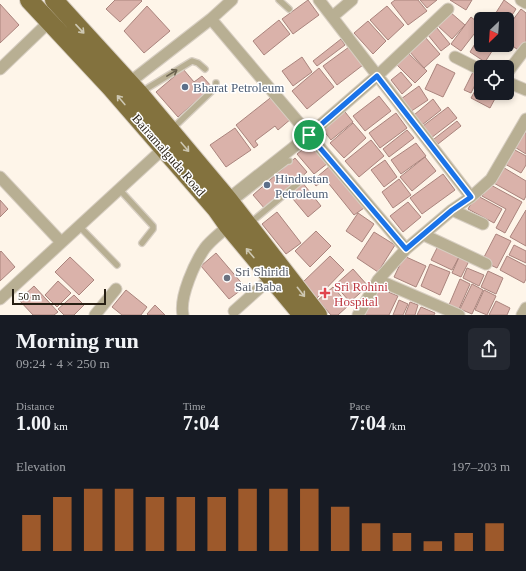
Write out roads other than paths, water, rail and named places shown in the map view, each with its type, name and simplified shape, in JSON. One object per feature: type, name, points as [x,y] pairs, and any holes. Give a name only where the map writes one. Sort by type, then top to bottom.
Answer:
[{"type":"main road","name":"Bairamalguda Road","points":[[29,0],[111,88],[216,209],[228,226],[302,315]]},
{"type":"main road","name":"Bairamalguda Road","points":[[60,4],[135,88],[230,201],[318,315]]},
{"type":"street","points":[[135,88],[232,0]]},
{"type":"street","points":[[319,0],[471,197]]},
{"type":"street","points":[[332,17],[352,0]]},
{"type":"street","points":[[521,0],[526,3]]},
{"type":"street","points":[[230,201],[377,76],[448,9]]},
{"type":"street","points":[[211,19],[406,249]]},
{"type":"street","points":[[0,69],[49,22]]},
{"type":"street","points":[[514,64],[526,48]]},
{"type":"street","points":[[455,57],[474,66]]},
{"type":"street","points":[[514,85],[526,90]]},
{"type":"street","points":[[358,315],[378,280],[406,249],[491,179],[526,119]]},
{"type":"street","points":[[0,299],[163,149]]},
{"type":"street","points":[[0,177],[61,242]]},
{"type":"street","points":[[452,210],[483,224]]},
{"type":"street","points":[[184,315],[182,309],[186,289],[194,267],[206,247],[228,226]]},
{"type":"street","points":[[424,234],[486,264]]},
{"type":"street","points":[[234,311],[271,278]]},
{"type":"street","points":[[378,280],[459,315]]},
{"type":"street","points":[[95,315],[116,289]]},
{"type":"street","points":[[522,315],[526,308]]},
{"type":"lane","points":[[279,0],[289,9]]},
{"type":"lane","points":[[135,88],[192,61],[198,63],[205,69]]},
{"type":"lane","points":[[170,130],[216,87],[216,83]]},
{"type":"lane","points":[[230,201],[286,161],[289,161]]},
{"type":"lane","points":[[248,225],[301,181],[302,178]]},
{"type":"lane","points":[[120,189],[153,226],[153,229],[142,243]]},
{"type":"lane","points":[[79,226],[117,265]]},
{"type":"place","name":"Bharat Petroleum","points":[[185,87]]},
{"type":"place","name":"Hindustan Petroleum","points":[[267,185]]},
{"type":"place","name":"Sri Shiridi Sai Baba","points":[[227,278]]},
{"type":"place","name":"Sri Rohini Hospital","points":[[325,293]]}]
